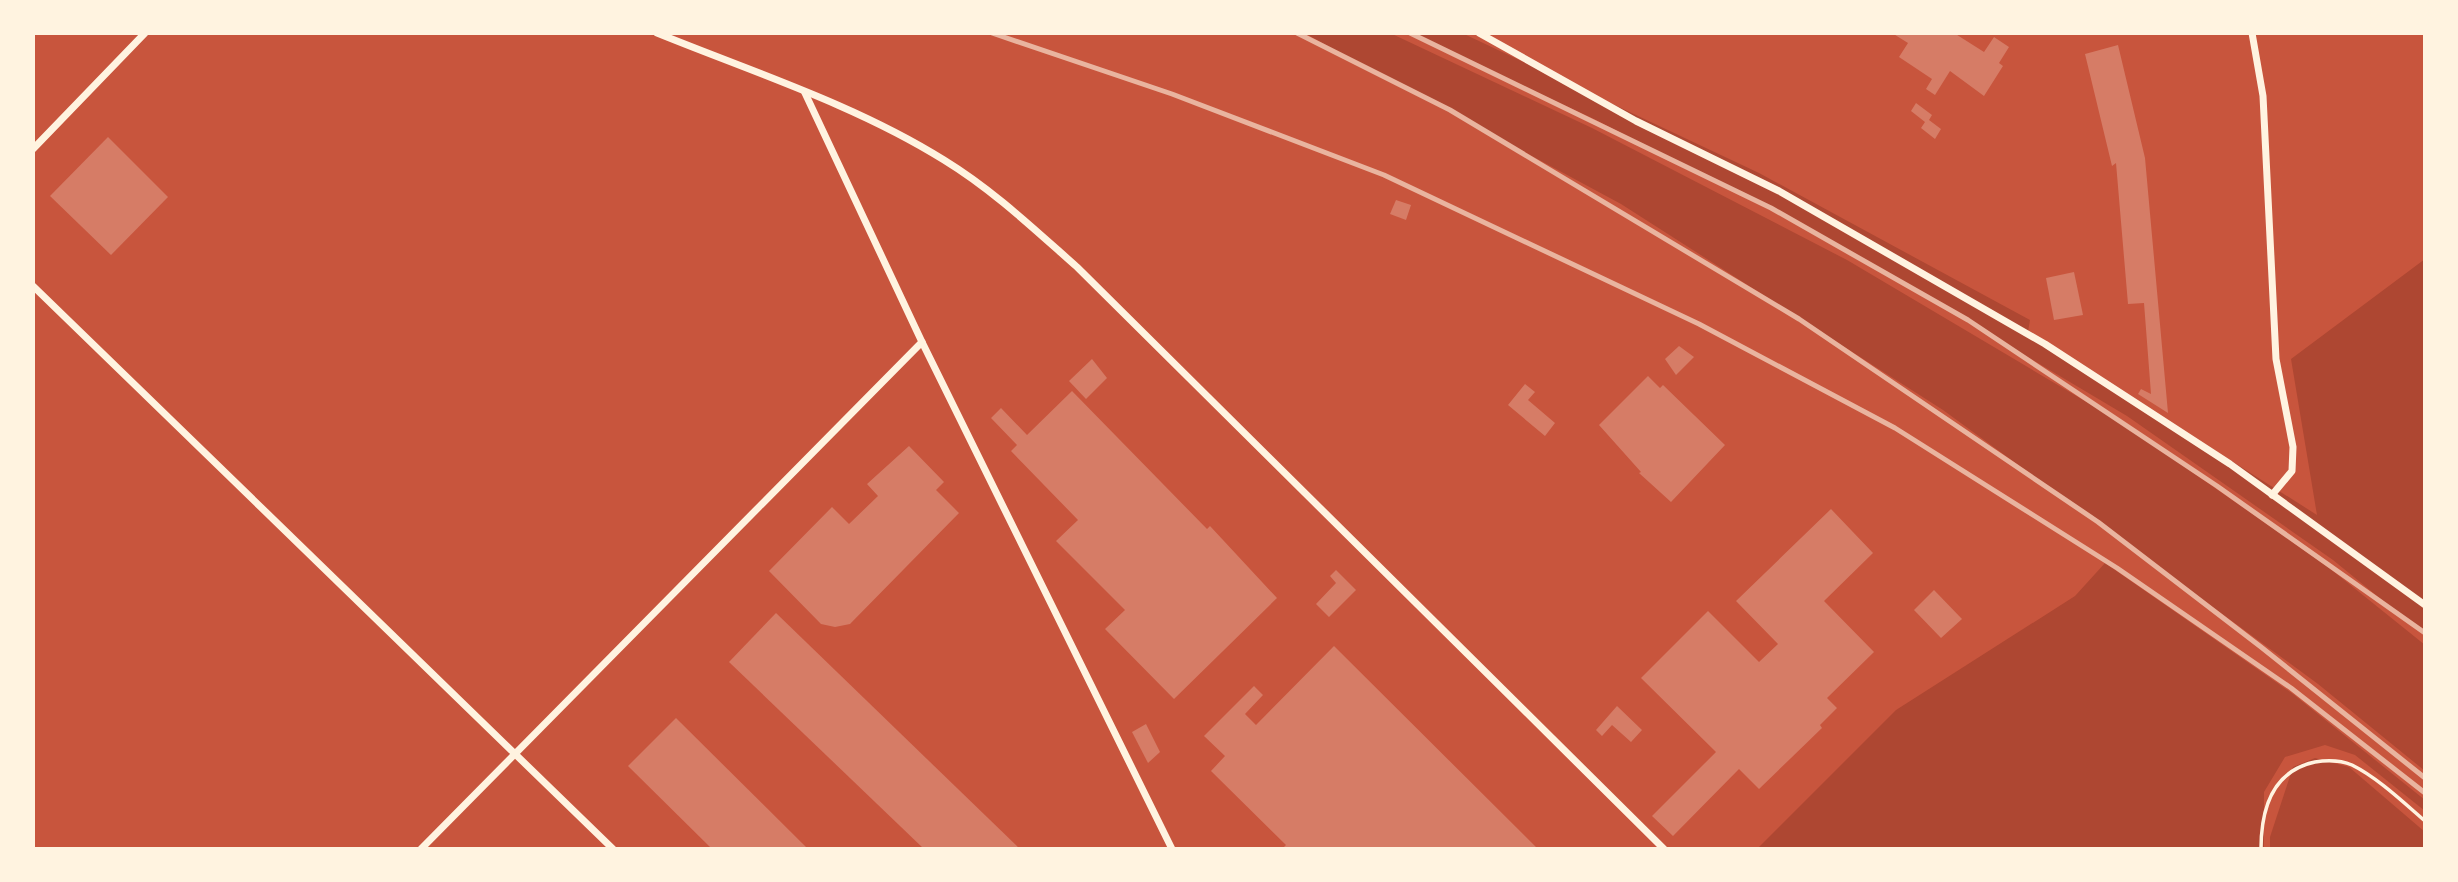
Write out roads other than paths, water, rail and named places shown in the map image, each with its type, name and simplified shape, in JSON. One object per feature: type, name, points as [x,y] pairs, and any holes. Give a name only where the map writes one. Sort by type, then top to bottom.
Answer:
[{"type":"street","points":[[33,149],[145,33]]},
{"type":"street","points":[[657,33],[878,125],[944,160],[1001,200],[1077,267],[1664,849]]},
{"type":"street","points":[[1479,33],[1636,121],[1779,191],[2045,344],[2273,495],[2425,605]]},
{"type":"street","points":[[2252,33],[2263,96],[2276,359],[2293,447],[2292,471],[2273,495]]},
{"type":"street","points":[[804,92],[922,342],[1172,849]]},
{"type":"street","points":[[33,286],[613,849]]},
{"type":"street","points":[[421,849],[922,342]]},
{"type":"railway","points":[[992,33],[1172,94],[1384,175],[1699,324],[1895,428],[2117,568],[2291,688],[2425,793]]},
{"type":"railway","points":[[1297,33],[1450,110],[1799,319],[2098,522],[2425,778]]},
{"type":"railway","points":[[1410,33],[1771,208],[1968,320],[2217,486],[2425,633]]}]
